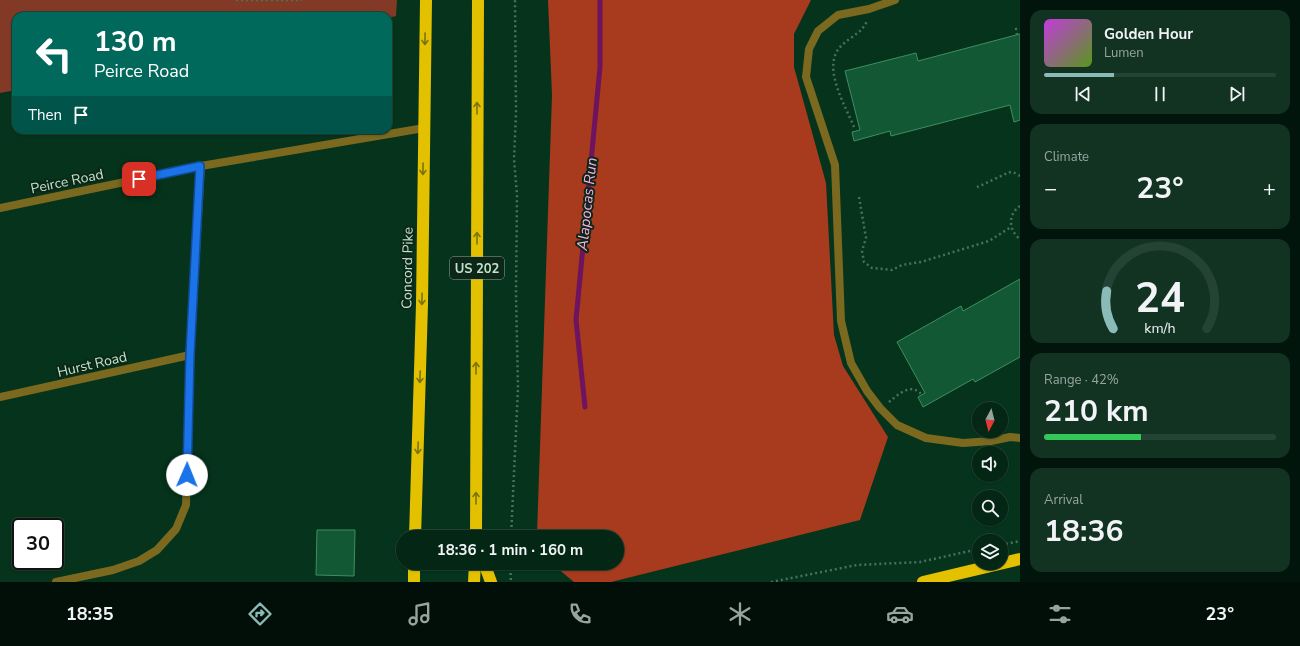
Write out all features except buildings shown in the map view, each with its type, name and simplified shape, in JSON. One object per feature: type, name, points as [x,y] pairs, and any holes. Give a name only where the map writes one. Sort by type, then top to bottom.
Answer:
[{"type":"highway","name":"Concord Pike","points":[[415,530],[422,304],[426,0]]},
{"type":"highway","name":"US 202","points":[[476,530],[478,0]]},
{"type":"highway","points":[[923,582],[1020,559]]},
{"type":"highway","points":[[414,570],[414,582]]},
{"type":"highway","points":[[474,582],[475,570]]},
{"type":"highway","points":[[487,570],[491,582]]},
{"type":"street","points":[[896,0],[838,15],[818,31],[809,49],[806,77],[835,165],[841,321],[851,363],[867,391],[880,408],[897,425],[926,438],[963,443],[991,441],[1010,437],[1020,438]]},
{"type":"street","name":"Peirce Road","points":[[392,133],[424,128]]},
{"type":"street","name":"Peirce Road","points":[[0,208],[200,166],[389,134]]},
{"type":"street","points":[[56,582],[113,570],[139,561],[157,550],[176,529],[186,505],[190,355],[200,166]]},
{"type":"street","name":"Hurst Road","points":[[0,397],[190,355]]},
{"type":"path","points":[[236,0],[302,0]]},
{"type":"path","points":[[511,530],[518,388],[516,295],[517,195],[514,159],[516,113],[516,0]]},
{"type":"path","points":[[854,127],[834,77],[834,58],[837,50],[861,31],[867,22],[869,8]]},
{"type":"path","points":[[1017,35],[1016,29],[1020,28]]},
{"type":"path","points":[[977,187],[994,181],[1011,172],[1020,176]]},
{"type":"path","points":[[859,197],[866,238],[862,251],[864,262],[872,268],[881,270],[892,270],[902,265],[921,262],[989,241],[1011,227]]},
{"type":"path","points":[[1020,206],[1012,213],[1011,227],[1015,235],[1020,239]]},
{"type":"path","points":[[880,408],[906,390],[913,388],[918,390],[922,395]]},
{"type":"path","points":[[1008,544],[1020,541]]},
{"type":"path","points":[[771,582],[857,565],[920,562],[972,551]]},
{"type":"path","points":[[510,570],[511,582]]},
{"type":"shaded area","points":[[0,0],[397,0],[396,16],[392,17],[392,12],[12,12],[12,91],[0,93]]},
{"type":"shaded area","points":[[548,0],[811,0],[794,34],[794,67],[826,183],[834,335],[843,366],[888,437],[860,520],[611,582],[574,582],[559,570],[624,570],[624,530],[537,530],[552,95]]},
{"type":"waterway","name":"Alapocas Run","points":[[585,407],[576,320],[600,67],[600,0]]},
{"type":"route","points":[[139,179],[200,166],[190,355],[187,475]]}]
